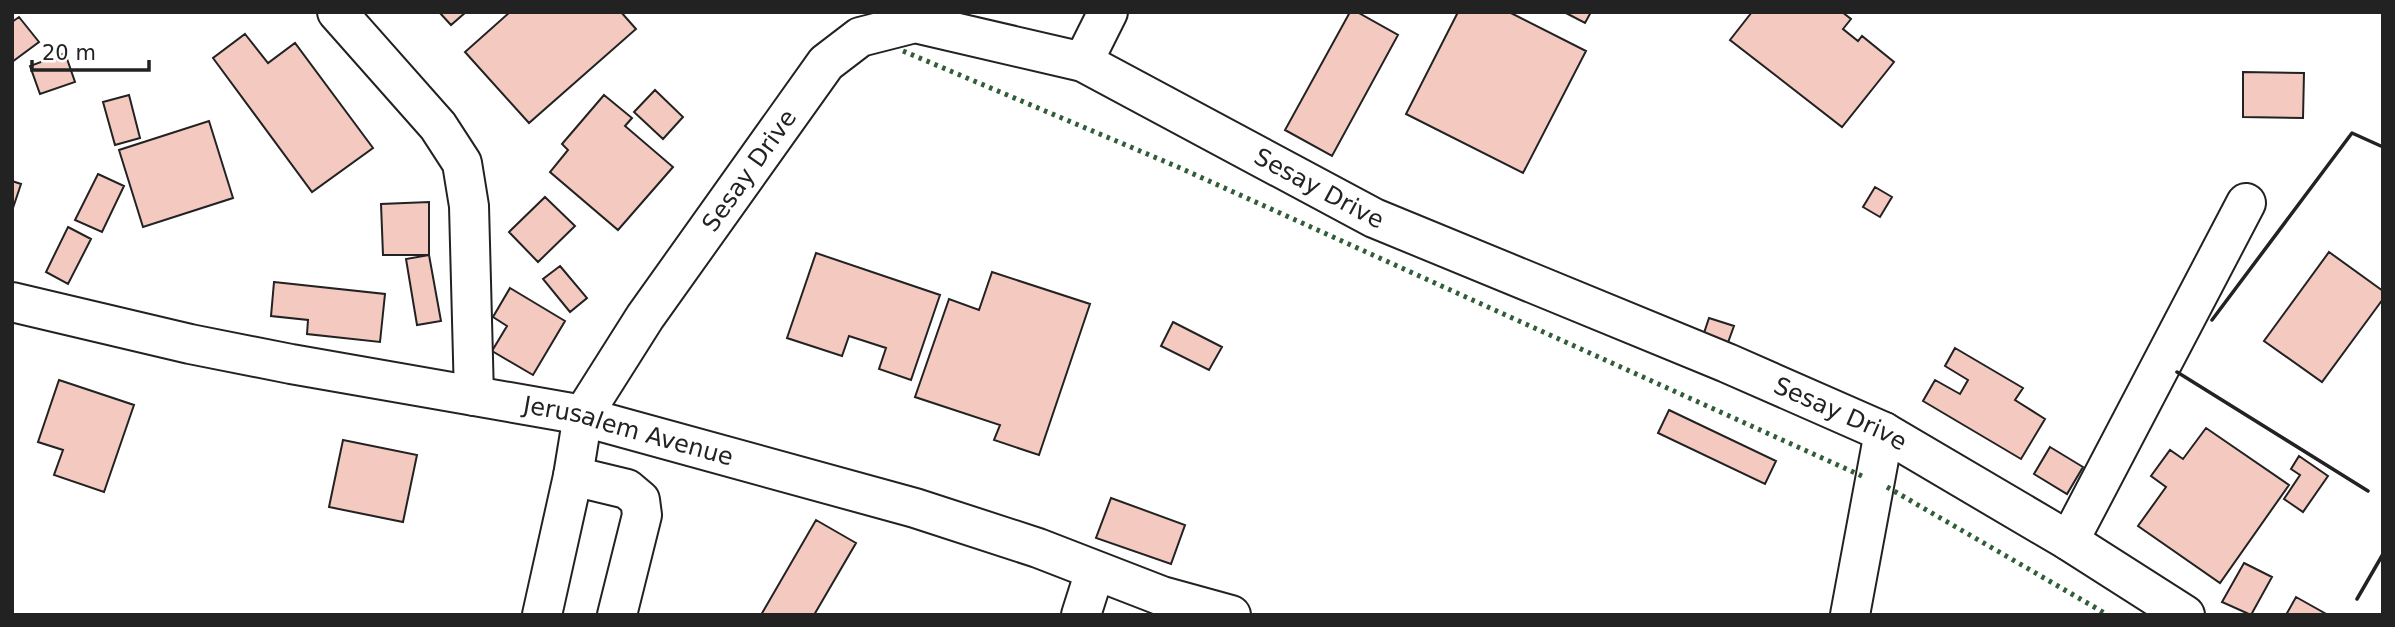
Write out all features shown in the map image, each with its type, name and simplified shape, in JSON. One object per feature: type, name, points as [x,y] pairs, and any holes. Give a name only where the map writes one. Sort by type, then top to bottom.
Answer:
[{"type":"street","points":[[337,12],[438,126],[462,163],[469,206],[474,396]]},
{"type":"street","points":[[1083,62],[1108,12]]},
{"type":"street","name":"Sesay Drive","points":[[583,415],[645,317],[826,63],[860,37],[913,17],[1083,62],[1374,218],[1727,363],[1884,432],[2069,541],[2185,615]]},
{"type":"street","points":[[2069,541],[2246,203]]},
{"type":"street","name":"Jerusalem Avenue","points":[[12,302],[190,344],[291,364],[583,415],[915,508],[1038,548],[1162,596],[1231,615]]},
{"type":"street","points":[[542,615],[573,476],[583,415]]},
{"type":"street","points":[[1850,615],[1884,432]]},
{"type":"street","points":[[573,476],[627,489],[640,500],[642,514],[617,615]]},
{"type":"street","points":[[1081,615],[1095,570]]},
{"type":"building","points":[[439,12],[466,12],[451,25]]},
{"type":"building","points":[[510,12],[621,12],[636,29],[529,123],[465,52]]},
{"type":"building","points":[[1350,12],[1357,12],[1398,35],[1332,156],[1285,130]]},
{"type":"building","points":[[1458,12],[1509,12],[1586,51],[1523,173],[1406,114]]},
{"type":"building","points":[[1564,12],[1591,12],[1585,23]]},
{"type":"building","points":[[1752,12],[1842,12],[1851,19],[1843,29],[1858,41],[1862,36],[1894,62],[1842,127],[1730,40]]},
{"type":"building","points":[[19,17],[39,42],[12,62],[12,22]]},
{"type":"building","points":[[245,34],[268,63],[295,43],[373,148],[312,192],[213,58]]},
{"type":"building","points":[[65,53],[75,82],[40,94],[30,66]]},
{"type":"building","points":[[2243,72],[2304,73],[2303,118],[2243,117]]},
{"type":"building","points":[[655,90],[683,117],[663,139],[634,112]]},
{"type":"building","points":[[129,95],[140,138],[115,145],[103,102]]},
{"type":"building","points":[[604,95],[632,118],[625,126],[673,167],[618,230],[550,172],[568,150],[562,144]]},
{"type":"building","points":[[209,121],[233,198],[143,227],[119,150]]},
{"type":"building","points":[[98,174],[124,186],[102,232],[75,220]]},
{"type":"building","points":[[12,181],[21,184],[12,211]]},
{"type":"building","points":[[1875,187],[1892,197],[1880,217],[1863,207]]},
{"type":"building","points":[[545,197],[575,226],[538,262],[509,232]]},
{"type":"building","points":[[429,202],[429,255],[383,255],[381,204]]},
{"type":"building","points":[[68,227],[91,239],[68,284],[46,272]]},
{"type":"building","points":[[2329,252],[2383,291],[2383,299],[2322,382],[2264,341]]},
{"type":"building","points":[[816,253],[940,295],[911,380],[879,369],[886,348],[849,336],[842,356],[787,338]]},
{"type":"building","points":[[429,255],[441,321],[417,325],[406,259]]},
{"type":"building","points":[[560,266],[587,298],[570,312],[543,279]]},
{"type":"building","points":[[992,272],[1090,304],[1039,455],[994,440],[1000,425],[915,397],[949,299],[979,310]]},
{"type":"building","points":[[274,282],[385,294],[380,342],[307,334],[308,320],[271,316]]},
{"type":"building","points":[[510,288],[565,321],[533,375],[492,351],[507,326],[493,317]]},
{"type":"building","points":[[1709,318],[1734,326],[1726,348],[1702,339]]},
{"type":"building","points":[[1173,322],[1222,347],[1209,370],[1161,346]]},
{"type":"building","points":[[1955,348],[2023,388],[2015,400],[2045,419],[2021,459],[1923,401],[1935,380],[1960,394],[1968,380],[1945,366]]},
{"type":"building","points":[[59,380],[134,405],[104,492],[54,475],[63,450],[38,442]]},
{"type":"building","points":[[1669,410],[1776,461],[1765,484],[1658,433]]},
{"type":"building","points":[[2206,428],[2289,485],[2220,583],[2138,526],[2166,487],[2151,476],[2170,450],[2183,459]]},
{"type":"building","points":[[343,440],[417,455],[403,522],[329,507]]},
{"type":"building","points":[[2050,447],[2083,467],[2067,494],[2034,474]]},
{"type":"building","points":[[2299,456],[2328,476],[2303,512],[2284,499],[2300,475],[2291,469]]},
{"type":"building","points":[[1111,498],[1185,525],[1171,564],[1096,538]]},
{"type":"building","points":[[816,520],[856,543],[814,615],[761,615]]},
{"type":"building","points":[[2244,563],[2272,577],[2251,615],[2222,602]]},
{"type":"building","points":[[2296,597],[2328,615],[2286,615]]},
{"type":"hedge","points":[[903,51],[1178,167],[1862,476]]},
{"type":"hedge","points":[[1887,487],[2108,615]]},
{"type":"wall","points":[[2212,320],[2352,133],[2383,147]]},
{"type":"wall","points":[[2177,372],[2368,491]]},
{"type":"wall","points":[[2357,599],[2383,554]]}]
